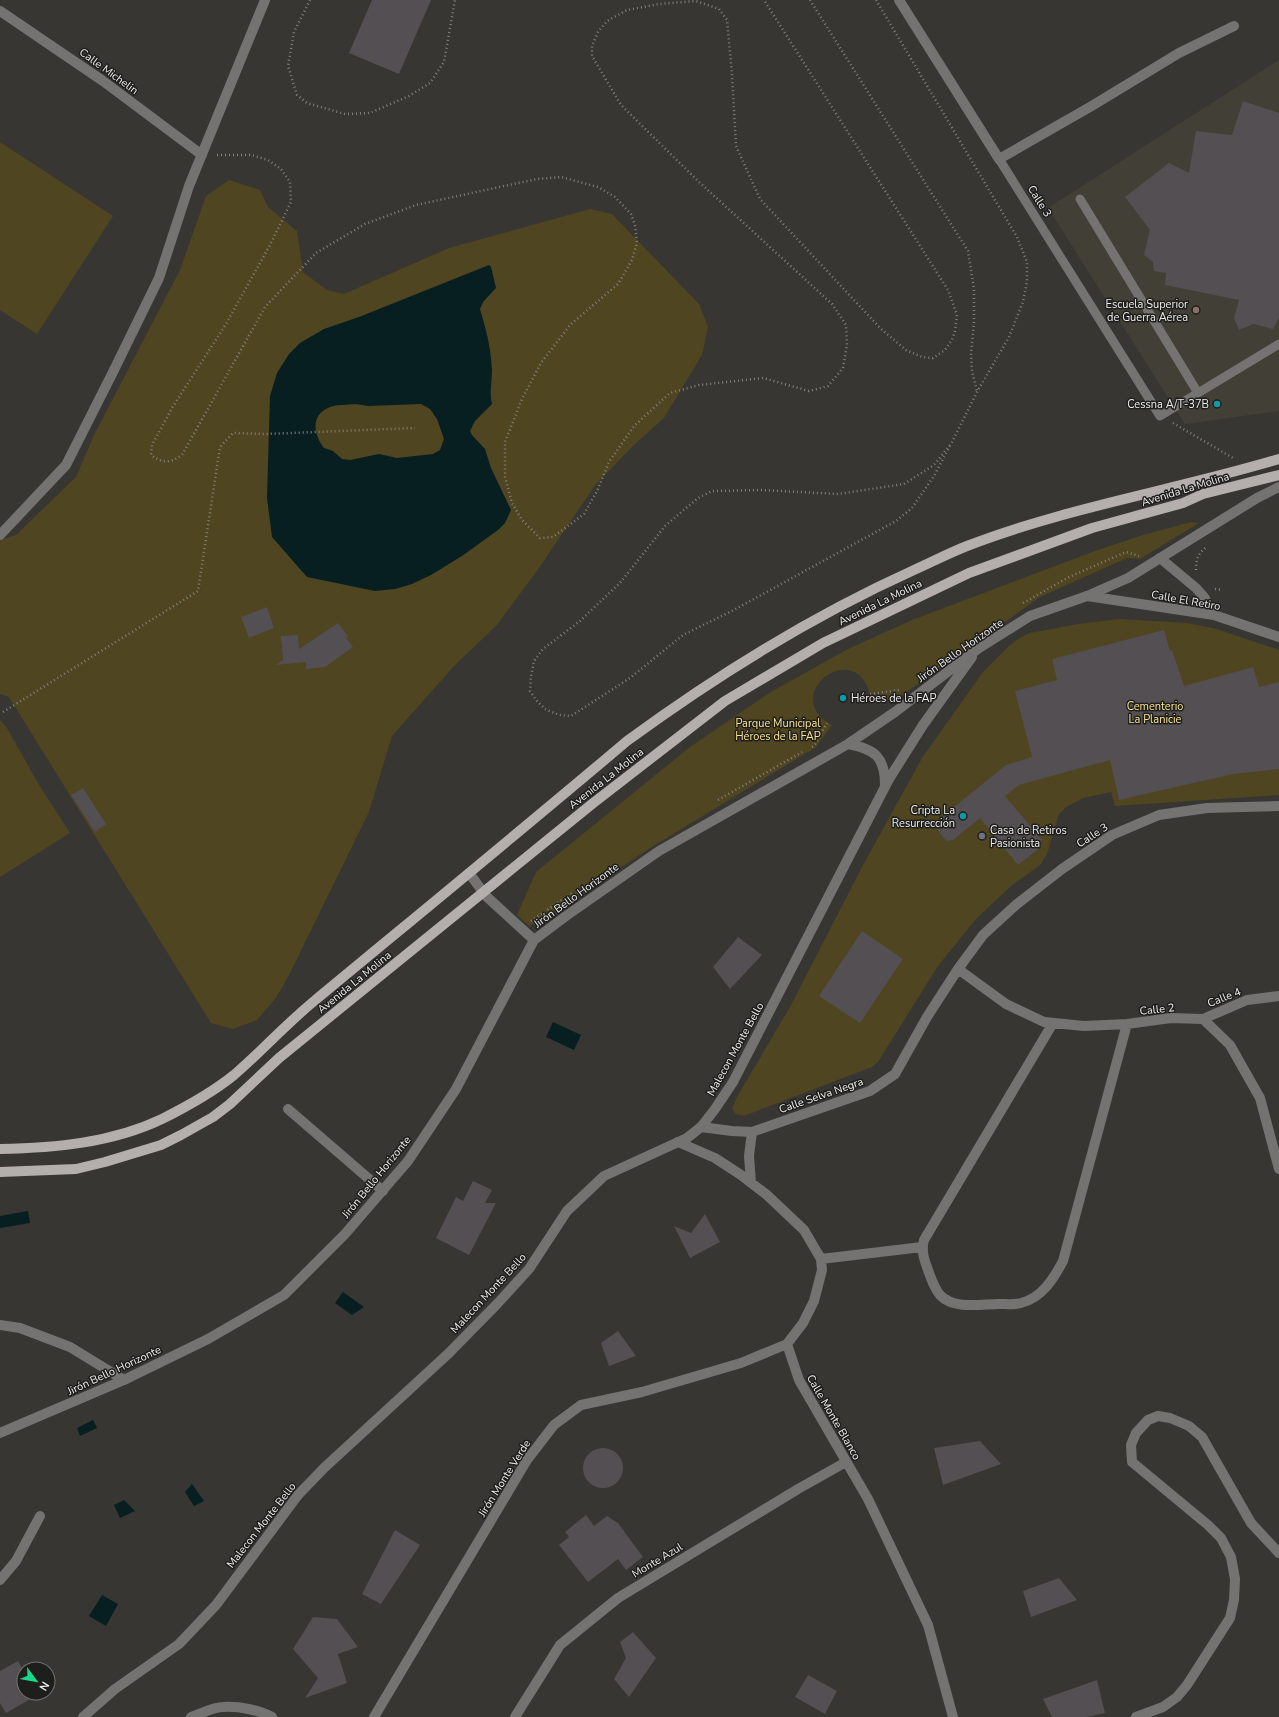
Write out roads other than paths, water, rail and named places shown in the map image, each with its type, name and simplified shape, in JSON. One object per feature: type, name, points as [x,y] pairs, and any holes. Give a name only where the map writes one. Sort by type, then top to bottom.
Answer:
[{"type":"main road","name":"Avenida La Molina","points":[[0,1149],[40,1148],[70,1144],[119,1134],[160,1120],[189,1105],[233,1076],[304,1010],[627,741],[680,702],[777,640],[877,586],[967,546],[1075,511],[1197,483],[1279,459]]},
{"type":"main road","name":"Avenida La Molina","points":[[0,1172],[76,1169],[131,1155],[161,1145],[212,1117],[230,1104],[279,1058],[592,804],[725,701],[823,643],[970,573],[1092,528],[1182,503],[1203,494],[1279,475]]},
{"type":"street","points":[[0,534],[66,465],[159,278],[189,186],[265,0]]},
{"type":"street","name":"Calle 3","points":[[899,0],[999,159]]},
{"type":"street","name":"Calle Michelin","points":[[0,11],[103,80],[202,155]]},
{"type":"street","points":[[999,159],[1179,53],[1234,26]]},
{"type":"street","name":"Jirón Bello Horizonte","points":[[0,1433],[124,1380],[208,1339],[284,1295],[345,1234],[408,1161],[456,1089],[534,940],[566,916],[659,851],[848,744],[895,712],[979,648],[1030,616],[1087,596],[1128,578],[1279,486]]},
{"type":"street","points":[[1160,558],[1196,588],[1204,597],[1214,615]]},
{"type":"street","name":"Calle El Retiro","points":[[1087,596],[1214,615],[1279,638]]},
{"type":"street","name":"Malecon Monte Bello","points":[[90,1715],[115,1690],[179,1644],[216,1605],[298,1495],[324,1468],[449,1353],[498,1303],[529,1270],[567,1211],[604,1176],[687,1138],[701,1126],[715,1109],[733,1082],[885,787],[923,725],[979,648]]},
{"type":"street","points":[[848,744],[864,747],[877,756],[885,771],[885,787]]},
{"type":"street","name":"Calle 3","points":[[958,969],[983,935],[1017,904],[1062,869],[1112,835],[1158,815],[1207,808],[1279,806]]},
{"type":"street","points":[[469,873],[483,893],[534,940]]},
{"type":"street","name":"Calle Selva Negra","points":[[701,1126],[732,1131],[752,1132],[870,1091],[895,1074],[927,1017],[958,969]]},
{"type":"street","name":"Calle 2","points":[[958,969],[1006,1004],[1044,1022],[1084,1026],[1127,1024],[1171,1018],[1203,1019]]},
{"type":"street","name":"Calle 4","points":[[1203,1019],[1247,1000],[1279,996]]},
{"type":"street","points":[[1203,1019],[1230,1045],[1260,1098],[1279,1169]]},
{"type":"street","points":[[1053,1023],[930,1228],[922,1247],[923,1256],[934,1287],[940,1295],[950,1301],[966,1305],[1021,1303],[1036,1295],[1051,1282],[1064,1261],[1127,1024]]},
{"type":"street","points":[[288,1109],[383,1190]]},
{"type":"street","points":[[752,1132],[749,1156],[752,1183]]},
{"type":"street","points":[[678,1142],[715,1158],[752,1183],[804,1230],[821,1258],[822,1270],[814,1301],[803,1323],[787,1344]]},
{"type":"street","points":[[821,1258],[922,1247]]},
{"type":"street","points":[[0,1325],[20,1328],[70,1347],[124,1380]]},
{"type":"street","name":"Calle Monte Blanco","points":[[787,1344],[799,1380],[868,1499],[928,1625],[953,1717]]},
{"type":"street","name":"Jirón Monte Verde","points":[[374,1717],[527,1460],[554,1425],[581,1405],[642,1392],[741,1363],[787,1344]]},
{"type":"street","points":[[1136,1717],[1163,1708],[1177,1697],[1187,1685],[1230,1618],[1234,1600],[1235,1579],[1231,1557],[1221,1538],[1208,1525],[1132,1462],[1131,1445],[1136,1432],[1148,1420],[1158,1416],[1170,1418],[1189,1426],[1202,1437],[1251,1523],[1279,1553]]},
{"type":"street","name":"Monte Azul","points":[[515,1717],[560,1645],[618,1598],[798,1489],[846,1462]]},
{"type":"street","points":[[0,1580],[16,1560],[40,1516]]},
{"type":"street","points":[[190,1717],[222,1707],[246,1709],[272,1717]]},
{"type":"lane","name":"Calle 3","points":[[999,159],[1160,416],[1198,393]]},
{"type":"lane","points":[[1080,200],[1198,393],[1279,344]]},
{"type":"water","points":[[489,265],[491,267],[496,288],[483,302],[480,309],[491,354],[492,404],[475,421],[470,431],[485,449],[491,468],[511,510],[505,523],[498,530],[462,556],[431,575],[412,584],[395,589],[375,591],[307,577],[272,537],[267,498],[270,396],[277,373],[289,354],[300,343],[324,329],[359,317]],"holes":[[[356,404],[368,406],[421,404],[430,409],[437,419],[444,439],[440,450],[433,454],[397,458],[379,454],[350,460],[342,459],[333,451],[324,448],[316,432],[316,421],[322,411],[338,405]]]},
{"type":"water","points":[[553,1022],[581,1035],[574,1050],[546,1037]]},
{"type":"water","points":[[28,1211],[30,1223],[0,1228],[0,1216]]},
{"type":"water","points":[[343,1292],[364,1307],[352,1315],[335,1303]]},
{"type":"water","points":[[93,1420],[97,1428],[80,1436],[77,1428]]},
{"type":"water","points":[[192,1484],[204,1501],[194,1506],[185,1492]]},
{"type":"water","points":[[124,1500],[135,1511],[120,1518],[114,1505]]},
{"type":"water","points":[[102,1595],[118,1604],[106,1626],[89,1616]]},
{"type":"place","name":"Escuela Superior de Guerra Aérea","points":[[1196,310]]},
{"type":"place","name":"Cessna A/T-37B","points":[[1217,404]]},
{"type":"place","name":"Héroes de la FAP","points":[[843,698]]},
{"type":"place","name":"Cripta La Resurrección","points":[[963,816]]},
{"type":"place","name":"Casa de Retiros Pasionista","points":[[982,836]]},
{"type":"park label","name":"Cementerio La Planicie","points":[[1155,712]]},
{"type":"park label","name":"Parque Municipal Héroes de la FAP","points":[[778,729]]}]
